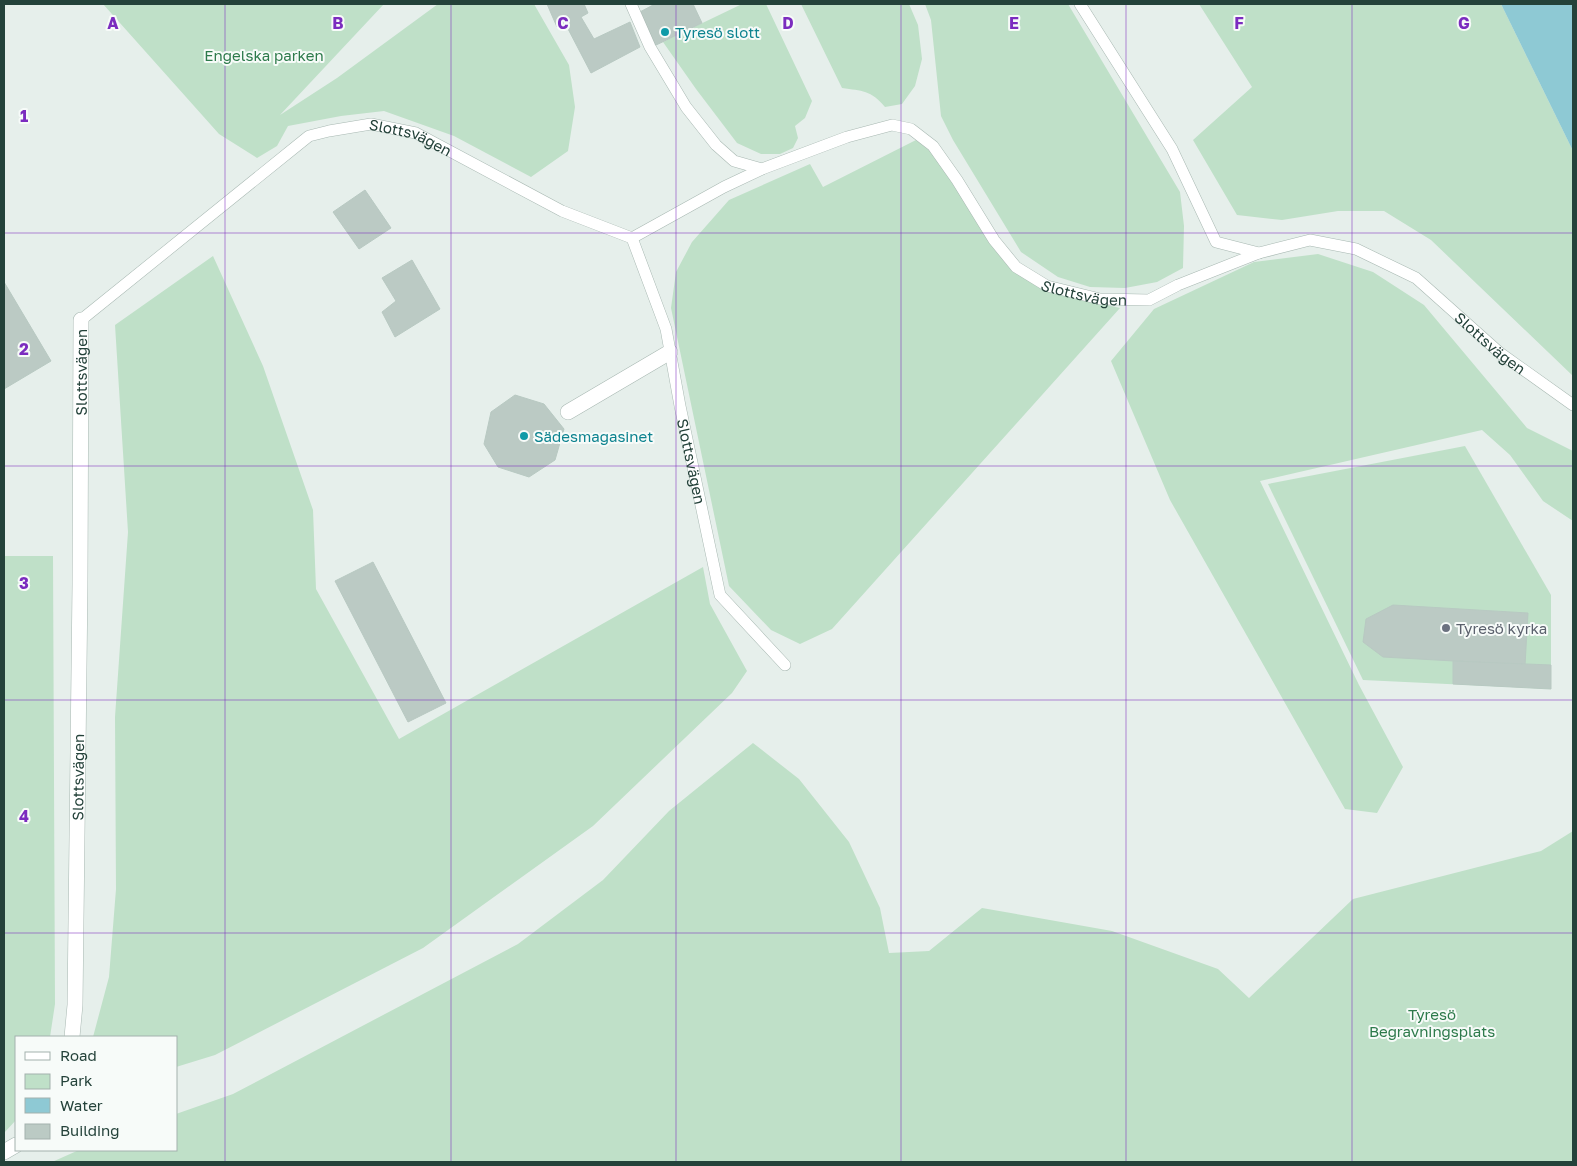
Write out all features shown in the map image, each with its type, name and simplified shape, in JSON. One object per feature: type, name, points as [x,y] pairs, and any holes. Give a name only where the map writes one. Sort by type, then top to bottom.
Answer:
[{"type":"street","name":"Slottsvägen","points":[[72,1036],[75,1005],[81,320]]},
{"type":"street","points":[[568,412],[670,352]]},
{"type":"street","points":[[4,1152],[15,1146]]},
{"type":"lane","points":[[631,4],[650,47],[686,107],[716,145],[734,161],[762,169]]},
{"type":"lane","points":[[1080,4],[1172,149],[1216,242],[1259,253]]},
{"type":"lane","name":"Slottsvägen","points":[[81,320],[309,136],[371,124],[416,133],[562,211],[632,238],[666,329],[695,480],[720,596],[785,665]]},
{"type":"lane","name":"Slottsvägen","points":[[632,238],[762,169],[847,137],[892,125],[911,129],[933,146],[958,180],[994,240],[1016,267],[1047,286],[1100,299],[1149,300],[1178,285],[1259,253],[1310,240],[1356,249],[1416,278],[1500,353],[1573,405]]},
{"type":"green space","name":"Engelska parken","points":[[103,4],[384,4],[280,115],[337,78],[438,4],[534,4],[569,65],[575,107],[568,151],[531,177],[454,136],[384,111],[341,116],[288,126],[277,146],[257,158],[219,134]]},
{"type":"green space","points":[[742,4],[766,4],[812,101],[805,118],[795,126],[798,138],[793,148],[780,154],[761,154],[737,143],[663,42]]},
{"type":"green space","points":[[801,4],[909,4],[918,25],[922,59],[915,86],[902,104],[885,107],[871,94],[842,88]]},
{"type":"green space","points":[[925,4],[1068,4],[1180,192],[1184,226],[1183,268],[1157,282],[1125,288],[1090,287],[1058,277],[1021,252],[953,140],[941,116],[931,20]]},
{"type":"green space","points":[[1199,4],[1501,4],[1573,151],[1573,376],[1431,240],[1384,211],[1338,211],[1282,220],[1237,215],[1193,140],[1252,87]]},
{"type":"green space","points":[[916,140],[930,151],[956,183],[1013,271],[1045,291],[1120,308],[832,629],[800,644],[771,630],[729,586],[671,308],[676,272],[692,242],[729,200],[810,164],[823,187]]},
{"type":"green space","points":[[1318,254],[1373,272],[1424,305],[1527,428],[1573,451],[1573,521],[1543,501],[1510,455],[1482,430],[1260,481],[1359,685],[1403,767],[1377,813],[1345,809],[1170,500],[1111,361],[1154,309],[1254,262]]},
{"type":"green space","points":[[213,256],[263,366],[313,510],[316,589],[399,739],[703,567],[710,604],[747,671],[732,693],[593,826],[423,948],[215,1055],[178,1066],[178,1036],[93,1036],[109,977],[116,889],[115,717],[128,532],[115,325]]},
{"type":"green space","points":[[1465,446],[1551,595],[1551,689],[1363,680],[1268,484]]},
{"type":"green space","points":[[4,556],[53,556],[55,1004],[50,1036],[15,1036],[15,1121],[4,1133]]},
{"type":"green space","name":"Tyresö Begravningsplats","points":[[753,743],[799,779],[849,842],[880,908],[889,953],[929,951],[982,908],[1112,931],[1218,969],[1249,998],[1353,899],[1541,851],[1573,831],[1573,1162],[52,1162],[77,1151],[178,1151],[178,1113],[233,1094],[518,944],[603,880],[669,811]]},
{"type":"water","points":[[1501,4],[1572,4],[1573,151]]},
{"type":"building","points":[[547,4],[584,4],[588,13],[581,17],[594,39],[630,22],[640,47],[591,73],[566,25],[557,27]]},
{"type":"building","name":"Tyresö slott","points":[[655,4],[693,4],[702,23],[654,46],[638,13]]},
{"type":"building","points":[[365,190],[391,228],[359,249],[333,212]]},
{"type":"building","points":[[412,260],[440,309],[395,337],[382,312],[396,301],[382,278]]},
{"type":"building","points":[[4,282],[51,361],[4,389]]},
{"type":"building","name":"Sädesmagasinet","points":[[515,395],[544,404],[564,429],[555,460],[529,477],[498,467],[484,444],[491,412]]},
{"type":"building","points":[[373,562],[446,703],[408,722],[335,581]]},
{"type":"building","name":"Tyresö kyrka","points":[[1393,605],[1528,613],[1525,665],[1383,657],[1363,642],[1366,619]]},
{"type":"building","points":[[1453,661],[1551,665],[1551,689],[1453,684]]},
{"type":"place","name":"Tyresö slott","points":[[665,32]]},
{"type":"place","name":"Sädesmagasinet","points":[[524,436]]},
{"type":"place","name":"Tyresö kyrka","points":[[1446,628]]}]
